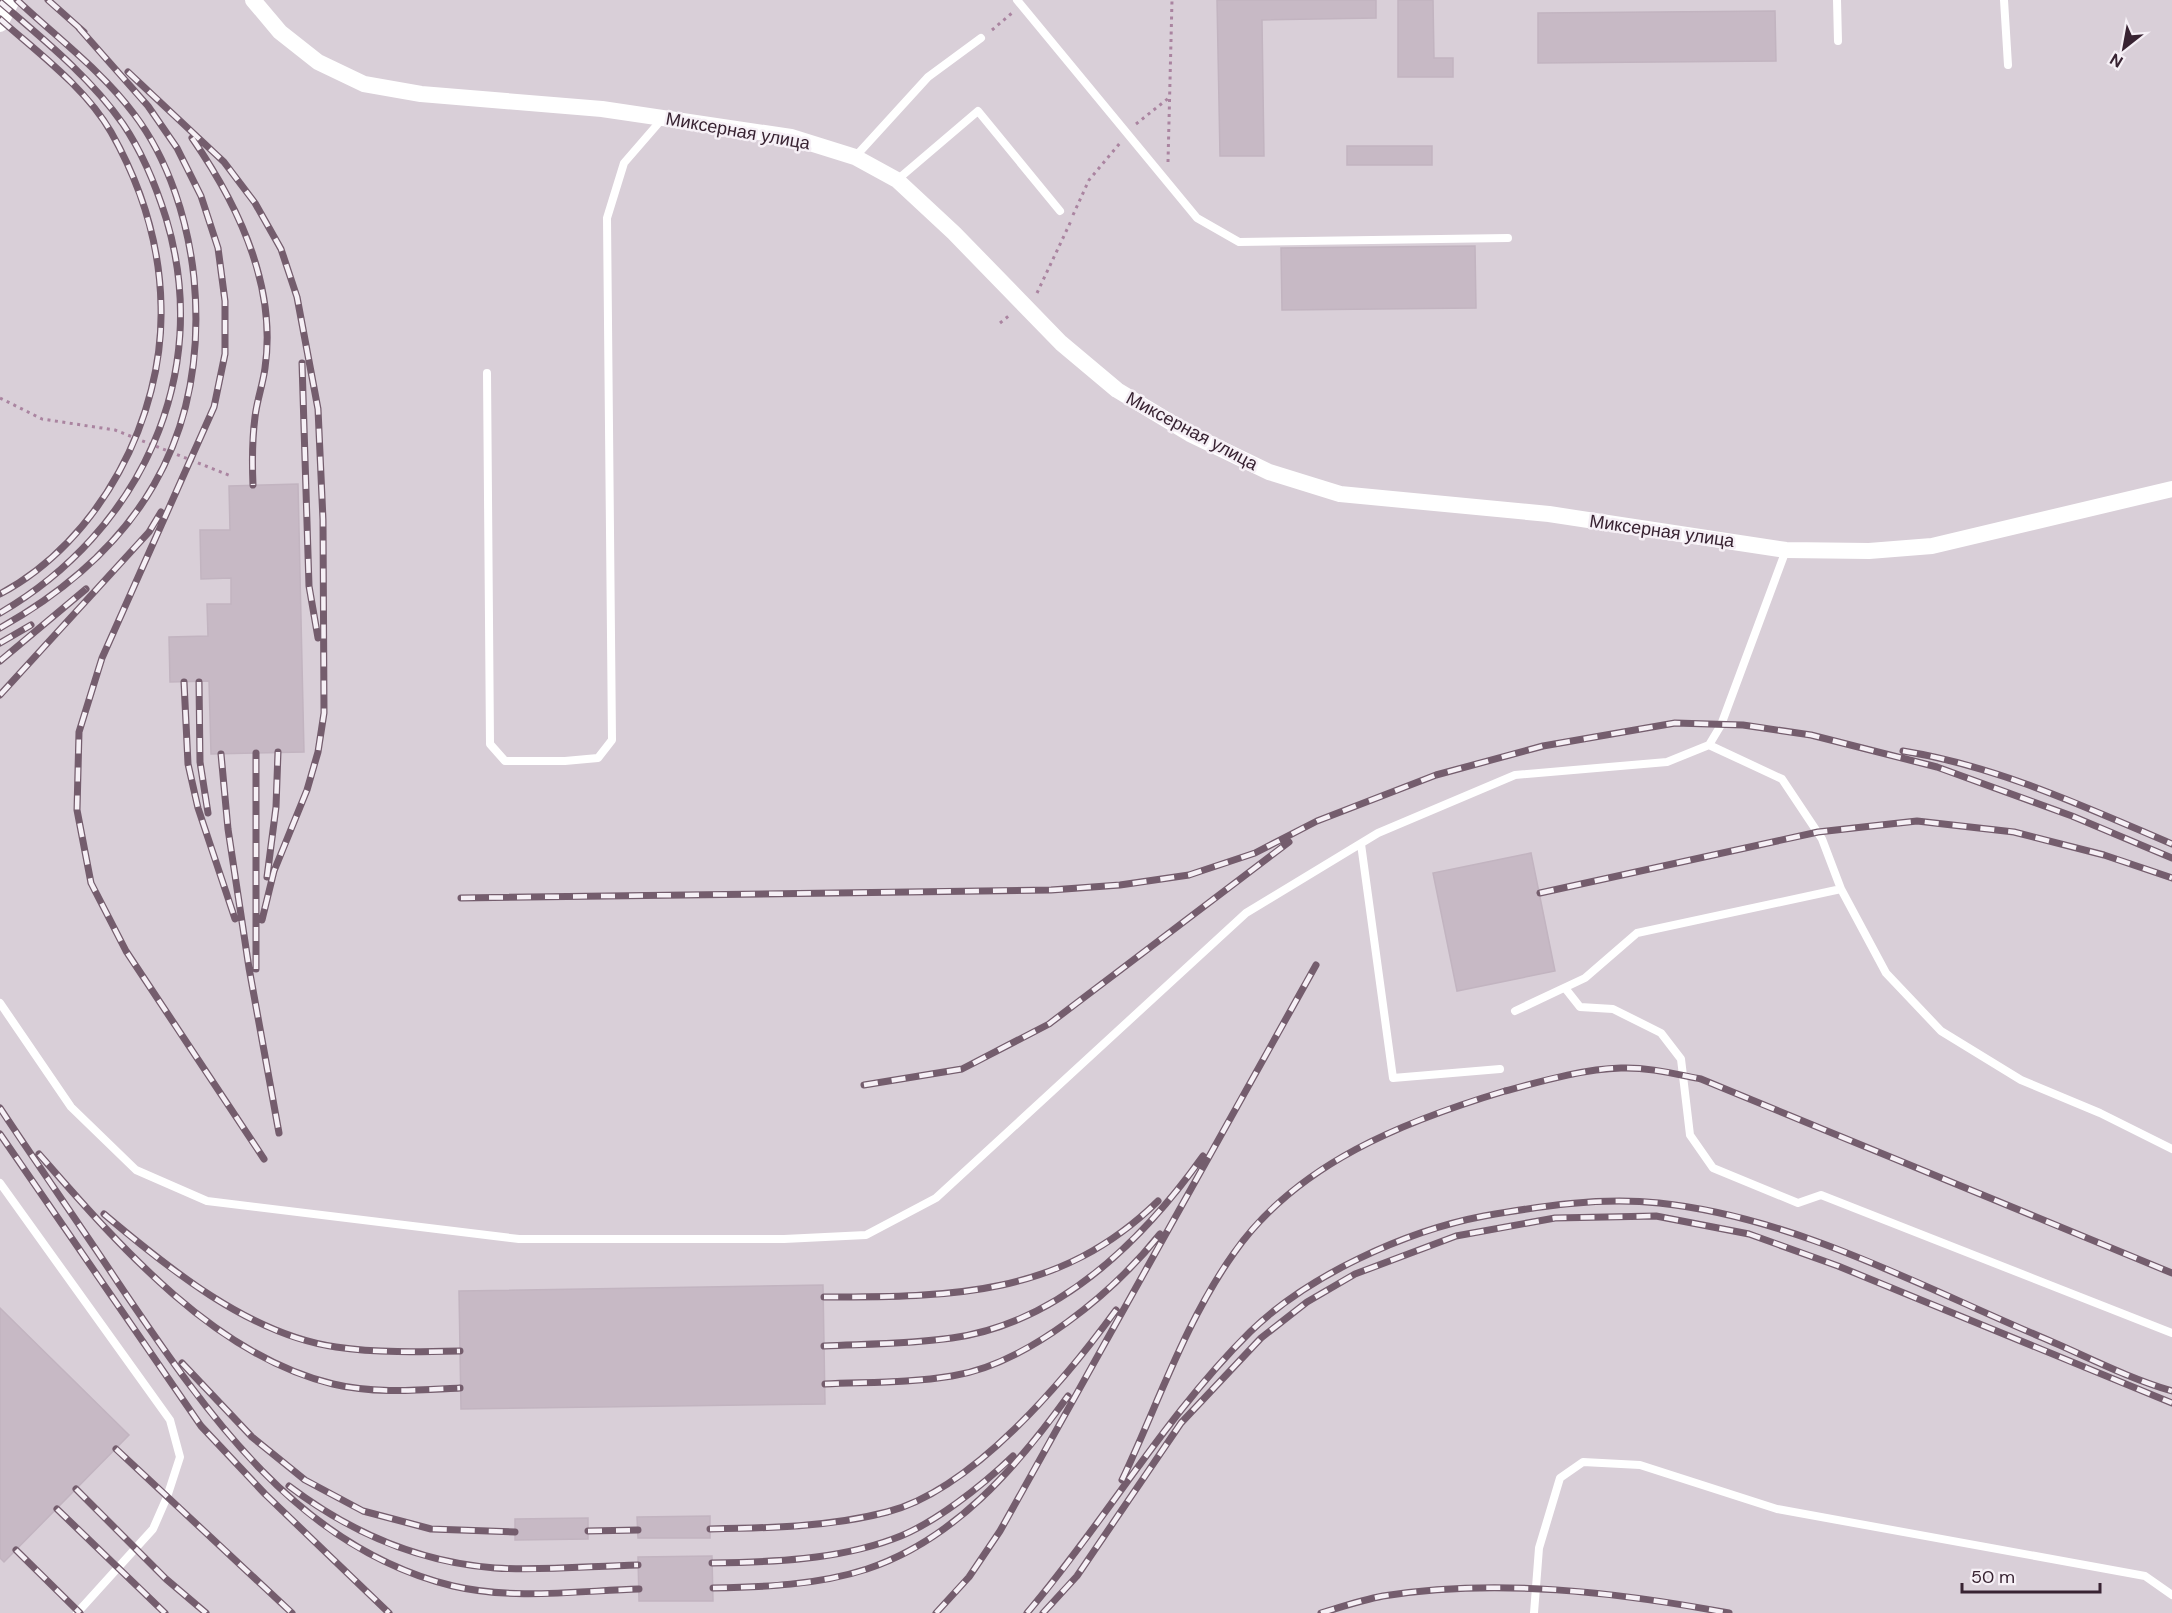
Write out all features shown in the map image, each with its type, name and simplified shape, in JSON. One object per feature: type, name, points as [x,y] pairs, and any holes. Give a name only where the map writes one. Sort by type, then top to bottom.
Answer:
[{"type":"street","points":[[0,24],[12,0]]},
{"type":"street","name":"Миксерная улица","points":[[253,0],[280,32],[318,62],[364,84],[421,94],[602,109],[791,137],[855,157],[897,180],[954,233],[1061,343],[1117,390],[1190,434],[1269,472],[1340,494],[1549,514],[1786,550],[1869,551],[1932,546],[2172,489]]},
{"type":"lane","points":[[1837,0],[1838,41]]},
{"type":"lane","points":[[2004,0],[2008,65]]},
{"type":"lane","points":[[1019,3],[1197,218],[1239,242],[1508,238]]},
{"type":"lane","points":[[855,157],[928,77],[981,38]]},
{"type":"lane","points":[[897,180],[978,111],[1059,211]]},
{"type":"lane","points":[[487,373],[490,744],[506,761],[598,758],[612,740],[607,218],[624,163],[663,118]]},
{"type":"lane","points":[[0,1003],[71,1107],[136,1170],[207,1202],[519,1239],[784,1239],[866,1235],[936,1198],[1246,913],[1378,833],[1515,775],[1667,762],[1709,745],[1721,725],[1786,550]]},
{"type":"lane","points":[[1709,745],[1782,779],[1822,839],[1841,888],[1886,973],[1941,1031],[2021,1080],[2100,1113],[2172,1149]]},
{"type":"lane","points":[[1361,843],[1393,1078],[1500,1069]]},
{"type":"lane","points":[[1515,1011],[1585,978],[1637,933],[1841,888]]},
{"type":"lane","points":[[1565,988],[1580,1007],[1613,1009],[1660,1033],[1681,1059],[1690,1135],[1713,1168],[1798,1203],[1821,1195],[2172,1334]]},
{"type":"lane","points":[[0,1183],[170,1420],[180,1457],[167,1497],[153,1529],[77,1613]]},
{"type":"lane","points":[[1534,1613],[1539,1548],[1560,1478],[1583,1462],[1640,1465],[1777,1509],[2145,1576],[2172,1595]]},
{"type":"path","points":[[1168,166],[1172,0]]},
{"type":"path","points":[[981,38],[1019,3]]},
{"type":"path","points":[[1000,323],[1038,292],[1089,180],[1138,122],[1170,97]]},
{"type":"path","points":[[0,398],[42,419],[115,430],[231,476]]},
{"type":"shaded area","points":[[0,0],[2172,0],[2172,1613],[0,1613]]},
{"type":"building","points":[[1217,0],[1376,0],[1376,18],[1262,20],[1264,156],[1220,156]]},
{"type":"building","points":[[1398,0],[1433,0],[1434,58],[1453,58],[1453,77],[1398,77]]},
{"type":"building","points":[[1775,11],[1776,61],[1538,63],[1538,13]]},
{"type":"building","points":[[1347,146],[1432,146],[1432,165],[1347,165]]},
{"type":"building","points":[[1475,246],[1476,308],[1282,310],[1281,248]]},
{"type":"building","points":[[298,484],[304,752],[211,754],[209,681],[170,682],[169,637],[208,636],[207,604],[231,604],[231,578],[201,579],[200,530],[230,530],[229,486]]},
{"type":"building","points":[[1531,853],[1555,971],[1457,991],[1433,873]]},
{"type":"building","points":[[823,1285],[825,1404],[461,1409],[459,1291]]},
{"type":"building","points":[[0,1308],[129,1435],[4,1562],[0,1558]]},
{"type":"building","points":[[710,1516],[710,1538],[638,1538],[637,1517]]},
{"type":"building","points":[[588,1518],[588,1539],[515,1540],[515,1519]]},
{"type":"building","points":[[712,1556],[713,1601],[639,1601],[638,1557]]},
{"type":"railway","points":[[0,628],[48,597],[90,563],[126,526],[154,485],[175,439],[189,390],[196,336],[194,278],[187,235],[175,192],[157,151],[121,98],[78,54],[17,0]]},
{"type":"railway","points":[[48,0],[84,32]]},
{"type":"railway","points":[[0,2],[65,59],[96,90],[123,124],[136,146],[153,182],[166,218],[178,277],[180,335],[171,391],[153,444],[126,494],[91,539],[49,579],[0,613]]},
{"type":"railway","points":[[0,19],[74,85],[111,132],[122,152],[147,216],[157,261],[161,306],[159,348],[151,390],[138,432],[119,472],[96,509],[68,542],[36,571],[0,594]]},
{"type":"railway","points":[[79,28],[148,106],[177,148],[201,196],[218,248],[225,301],[225,354],[214,407],[102,658],[79,732],[77,810],[91,883],[126,951],[264,1159]]},
{"type":"railway","points":[[128,72],[224,162],[255,203],[281,249],[297,297],[318,409],[323,520],[324,713],[318,752],[307,790],[274,871],[262,920]]},
{"type":"railway","points":[[192,138],[209,163],[238,218],[259,276],[265,307],[267,337],[265,368],[254,426],[253,485]]},
{"type":"railway","points":[[302,363],[309,586],[318,638]]},
{"type":"railway","points":[[0,695],[149,532],[161,512]]},
{"type":"railway","points":[[0,661],[86,589]]},
{"type":"railway","points":[[0,643],[31,625]]},
{"type":"railway","points":[[184,682],[188,764],[198,808],[235,919]]},
{"type":"railway","points":[[199,682],[200,762],[208,813]]},
{"type":"railway","points":[[461,898],[1051,890],[1120,885],[1189,875],[1255,853],[1317,821],[1436,775],[1543,746],[1675,723],[1743,725],[1811,735],[1937,767],[2072,816],[2172,858]]},
{"type":"railway","points":[[1903,751],[2006,777],[2073,802],[2172,844]]},
{"type":"railway","points":[[267,877],[276,807],[278,752]]},
{"type":"railway","points":[[256,753],[256,969]]},
{"type":"railway","points":[[221,754],[228,829],[249,968],[279,1133]]},
{"type":"railway","points":[[1540,893],[1818,832],[1917,821],[2014,832],[2104,855],[2172,878]]},
{"type":"railway","points":[[864,1085],[962,1069],[1049,1024],[1289,842]]},
{"type":"railway","points":[[936,1613],[969,1577],[1000,1531],[1316,965]]},
{"type":"railway","points":[[1122,1480],[1173,1364],[1217,1279],[1234,1253],[1260,1221],[1289,1194],[1321,1170],[1356,1150],[1429,1116],[1519,1087],[1577,1073],[1631,1068],[1701,1079],[2172,1273]]},
{"type":"railway","points":[[0,1108],[185,1379],[259,1468],[301,1507],[347,1540],[397,1567],[453,1586],[522,1594],[639,1589]]},
{"type":"railway","points":[[0,1134],[201,1426],[265,1494],[389,1613]]},
{"type":"railway","points":[[39,1154],[101,1223],[170,1292],[208,1322],[247,1348],[289,1369],[333,1384],[364,1389],[460,1388]]},
{"type":"railway","points":[[824,1346],[904,1343],[952,1338],[991,1329],[1028,1315],[1063,1296],[1125,1247],[1154,1218],[1203,1156]]},
{"type":"railway","points":[[824,1297],[916,1296],[960,1292],[1002,1285],[1043,1274],[1082,1256],[1121,1233],[1158,1201]]},
{"type":"railway","points":[[1027,1613],[1083,1543],[1190,1399],[1250,1332],[1273,1312],[1300,1292],[1359,1259],[1422,1233],[1484,1216],[1571,1204],[1637,1201],[1709,1211],[1758,1223],[1806,1238],[1901,1275],[2122,1373],[2172,1391]]},
{"type":"railway","points":[[104,1214],[183,1277],[242,1314],[272,1329],[304,1340],[351,1349],[398,1352],[460,1351]]},
{"type":"railway","points":[[1043,1613],[1077,1576],[1181,1423],[1261,1338],[1307,1302],[1355,1274],[1456,1236],[1555,1218],[1656,1216],[1749,1234],[1838,1266],[2172,1403]]},
{"type":"railway","points":[[825,1384],[904,1381],[952,1376],[981,1369],[1010,1357],[1039,1341],[1094,1301],[1119,1279],[1160,1234]]},
{"type":"railway","points":[[710,1529],[777,1527],[843,1521],[887,1512],[919,1500],[952,1481],[984,1457],[1015,1429],[1071,1368],[1116,1310]]},
{"type":"railway","points":[[182,1363],[252,1437],[305,1480],[363,1511],[431,1529],[515,1532]]},
{"type":"railway","points":[[713,1588],[771,1586],[829,1579],[867,1569],[928,1540],[981,1499],[1027,1449],[1068,1396]]},
{"type":"railway","points":[[116,1449],[292,1613]]},
{"type":"railway","points":[[712,1563],[781,1561],[827,1556],[893,1539],[908,1533],[957,1503],[1013,1456]]},
{"type":"railway","points":[[289,1486],[312,1503],[361,1531],[412,1552],[439,1559],[467,1565],[513,1569],[638,1565]]},
{"type":"railway","points":[[76,1489],[166,1579],[206,1613]]},
{"type":"railway","points":[[57,1509],[165,1613]]},
{"type":"railway","points":[[588,1531],[638,1530]]},
{"type":"railway","points":[[16,1550],[80,1613]]},
{"type":"railway","points":[[1321,1613],[1383,1596],[1469,1588],[1513,1588],[1600,1594],[1729,1613]]}]
